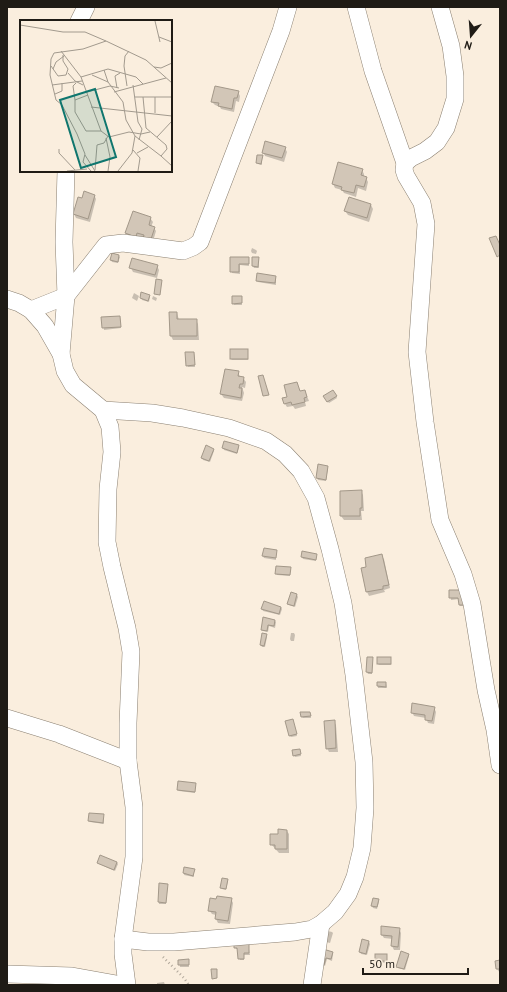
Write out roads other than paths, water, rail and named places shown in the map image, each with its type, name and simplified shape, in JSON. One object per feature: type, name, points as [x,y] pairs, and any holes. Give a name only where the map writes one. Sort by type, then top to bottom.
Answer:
[{"type":"street","points":[[80,20],[86,7]]},
{"type":"street","points":[[31,310],[66,296],[106,245],[122,243],[183,251],[193,248],[200,242],[281,31],[288,7]]},
{"type":"street","points":[[356,7],[373,71],[405,163],[404,170],[422,203],[426,224],[417,352],[425,422],[440,520],[463,574],[472,604],[500,765]]},
{"type":"street","points":[[405,163],[437,142],[446,128],[456,98],[451,46],[440,7]]},
{"type":"street","points":[[61,354],[66,296],[64,242],[66,172]]},
{"type":"street","points":[[7,299],[19,303],[31,310],[45,326],[61,354],[65,371],[73,384],[103,410],[110,427],[112,452],[108,489],[107,542],[128,628],[131,652],[128,761],[134,807],[134,857],[123,939],[123,954],[127,985]]},
{"type":"street","points":[[103,410],[152,413],[229,428],[266,441],[285,454],[301,471],[316,498],[330,549],[344,611],[354,675],[364,762],[365,808],[362,848],[355,877],[348,894],[335,912],[321,924],[312,929],[295,932],[174,942],[148,942],[123,939]]},
{"type":"street","points":[[7,718],[59,734],[128,761]]},
{"type":"street","points":[[312,985],[321,924]]},
{"type":"street","points":[[7,974],[72,976],[122,985]]}]
